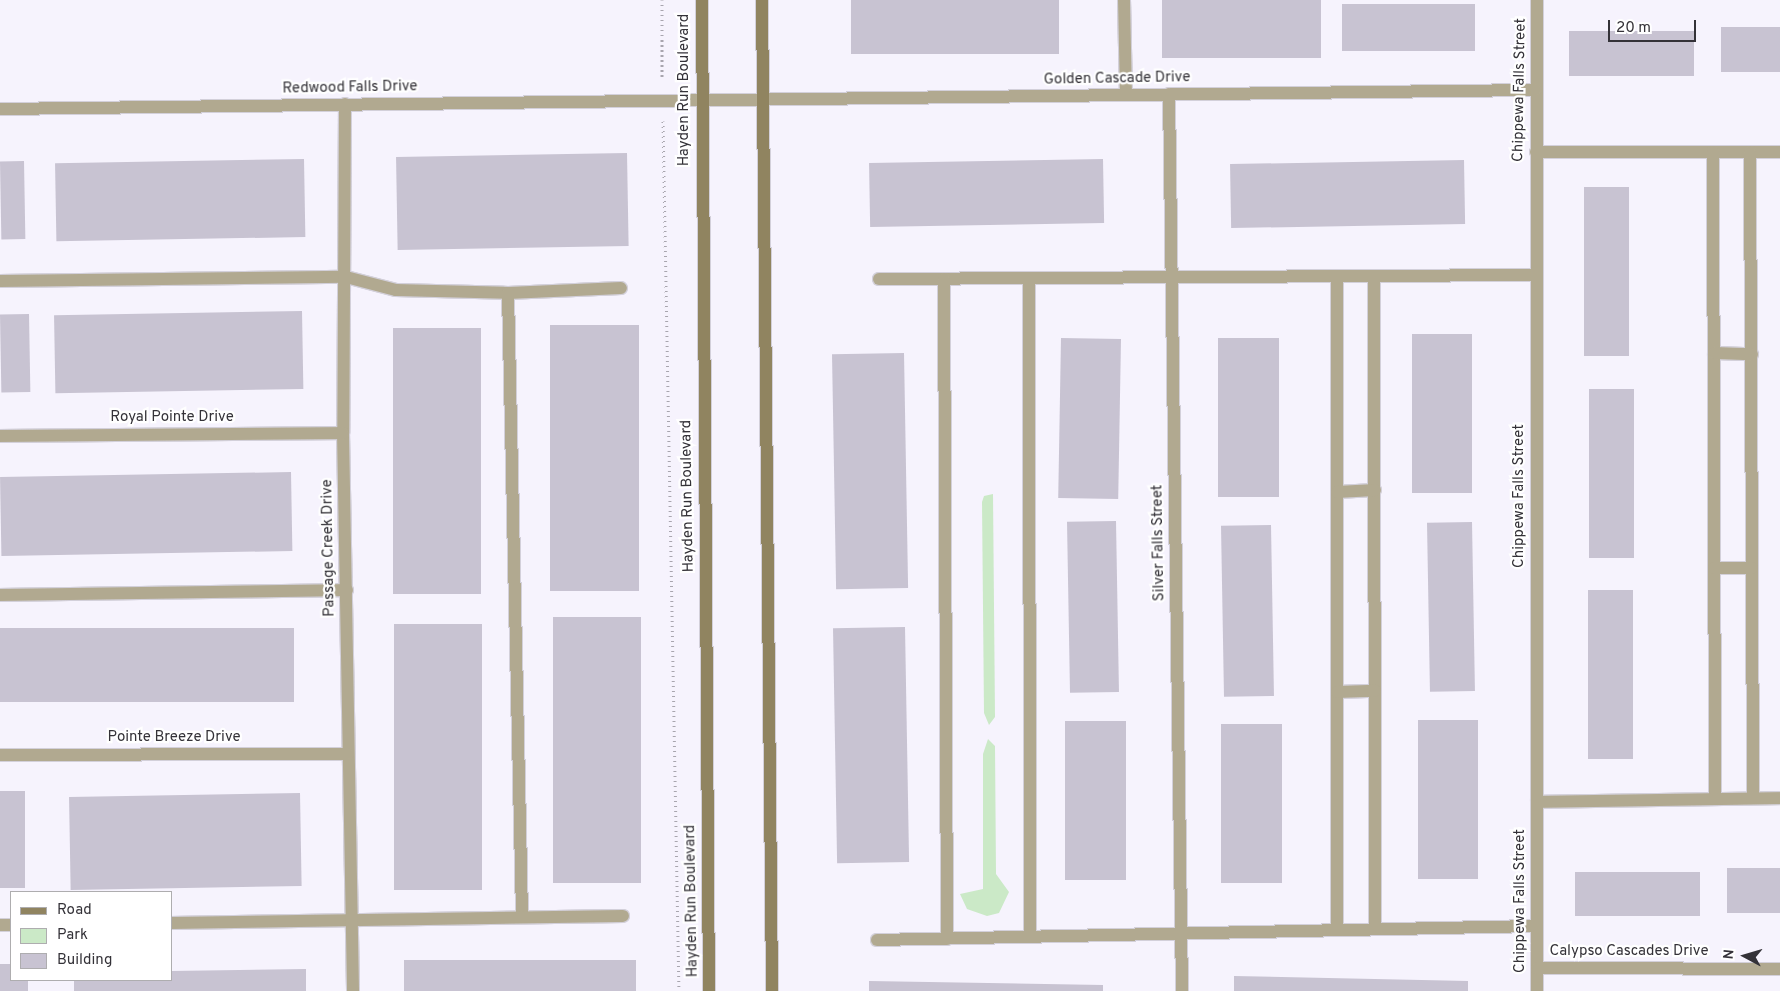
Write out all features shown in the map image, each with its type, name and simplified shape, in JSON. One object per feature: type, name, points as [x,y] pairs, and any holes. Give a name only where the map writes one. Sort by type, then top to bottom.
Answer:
[{"type":"main road","name":"Hayden Run Boulevard","points":[[702,0],[700,101],[709,991]]},
{"type":"main road","points":[[762,0],[772,991]]},
{"type":"street","points":[[1124,0],[1126,95]]},
{"type":"street","name":"Chippewa Falls Street","points":[[1537,0],[1537,991]]},
{"type":"street","name":"Golden Cascade Drive","points":[[700,101],[1536,90]]},
{"type":"street","name":"Silver Falls Street","points":[[1169,94],[1182,991]]},
{"type":"street","name":"Redwood Falls Drive","points":[[0,109],[700,101]]},
{"type":"street","name":"Passage Creek Drive","points":[[346,104],[346,278],[343,433],[353,991]]},
{"type":"street","points":[[1536,152],[1780,152]]},
{"type":"street","points":[[1714,152],[1714,799]]},
{"type":"street","points":[[1750,152],[1753,798]]},
{"type":"street","points":[[879,279],[1536,275]]},
{"type":"street","points":[[1336,276],[1337,930]]},
{"type":"street","points":[[1374,276],[1375,929]]},
{"type":"street","points":[[0,281],[346,278],[396,290],[508,293],[621,288]]},
{"type":"street","points":[[1029,278],[1030,937]]},
{"type":"street","points":[[944,279],[947,939]]},
{"type":"street","points":[[508,293],[522,916]]},
{"type":"street","points":[[1714,353],[1752,354]]},
{"type":"street","name":"Royal Pointe Drive","points":[[0,436],[343,433]]},
{"type":"street","points":[[1337,492],[1375,490]]},
{"type":"street","points":[[1714,568],[1752,568]]},
{"type":"street","points":[[0,595],[347,590]]},
{"type":"street","points":[[1337,692],[1374,691]]},
{"type":"street","name":"Pointe Breeze Drive","points":[[0,755],[348,754]]},
{"type":"street","points":[[1537,802],[1780,798]]},
{"type":"street","points":[[172,923],[352,921],[522,916],[624,916]]},
{"type":"street","points":[[877,940],[1537,926]]},
{"type":"street","name":"Calypso Cascades Drive","points":[[1537,968],[1780,970]]},
{"type":"path","points":[[662,0],[679,991]]},
{"type":"green space","points":[[993,494],[995,717],[989,725],[984,713],[982,502],[984,496]]},
{"type":"green space","points":[[988,739],[995,746],[996,874],[1009,892],[999,913],[987,916],[967,909],[960,894],[983,889],[983,754]]},
{"type":"building","points":[[851,0],[1059,0],[1059,54],[851,54]]},
{"type":"building","points":[[1162,0],[1321,0],[1321,58],[1162,58]]},
{"type":"building","points":[[1342,4],[1475,4],[1475,51],[1342,51]]},
{"type":"building","points":[[1721,27],[1780,27],[1780,72],[1721,72]]},
{"type":"building","points":[[1569,31],[1694,31],[1694,76],[1569,76]]},
{"type":"building","points":[[627,153],[629,246],[398,250],[396,157]]},
{"type":"building","points":[[304,159],[305,237],[56,241],[55,163]]},
{"type":"building","points":[[1103,159],[1104,223],[870,227],[869,163]]},
{"type":"building","points":[[1464,160],[1465,224],[1231,228],[1230,164]]},
{"type":"building","points":[[0,161],[24,161],[25,239],[1,239]]},
{"type":"building","points":[[1584,187],[1629,187],[1629,356],[1584,356]]},
{"type":"building","points":[[302,311],[303,389],[55,393],[54,315]]},
{"type":"building","points":[[29,314],[30,392],[1,392],[0,315]]},
{"type":"building","points":[[550,325],[639,325],[639,591],[550,591]]},
{"type":"building","points":[[393,328],[481,328],[481,594],[393,594]]},
{"type":"building","points":[[1412,334],[1472,334],[1472,493],[1412,493]]},
{"type":"building","points":[[1061,338],[1121,339],[1118,499],[1058,498]]},
{"type":"building","points":[[1218,338],[1279,338],[1279,497],[1218,497]]},
{"type":"building","points":[[904,353],[908,588],[836,589],[832,354]]},
{"type":"building","points":[[1589,389],[1634,389],[1634,558],[1589,558]]},
{"type":"building","points":[[291,472],[292,551],[1,556],[0,477]]},
{"type":"building","points":[[1116,521],[1119,692],[1070,693],[1067,522]]},
{"type":"building","points":[[1472,522],[1475,691],[1430,692],[1427,523]]},
{"type":"building","points":[[1271,525],[1274,696],[1224,697],[1221,526]]},
{"type":"building","points":[[1588,590],[1633,590],[1633,759],[1588,759]]},
{"type":"building","points":[[553,617],[641,617],[641,883],[553,883]]},
{"type":"building","points":[[394,624],[482,624],[482,890],[394,890]]},
{"type":"building","points":[[905,627],[909,862],[837,863],[833,628]]},
{"type":"building","points":[[0,628],[294,628],[294,702],[0,702]]},
{"type":"building","points":[[1418,720],[1478,720],[1478,879],[1418,879]]},
{"type":"building","points":[[1065,721],[1126,721],[1126,880],[1065,880]]},
{"type":"building","points":[[1221,724],[1282,724],[1282,883],[1221,883]]},
{"type":"building","points":[[0,791],[25,791],[25,888],[0,888]]},
{"type":"building","points":[[300,793],[302,886],[71,890],[69,797]]},
{"type":"building","points":[[1727,868],[1780,868],[1780,913],[1727,913]]},
{"type":"building","points":[[1575,872],[1700,872],[1700,916],[1575,916]]},
{"type":"building","points":[[404,960],[636,960],[636,991],[404,991]]},
{"type":"building","points":[[0,964],[10,964],[10,981],[28,981],[28,991],[0,991]]},
{"type":"building","points":[[306,969],[306,991],[74,991],[74,981],[172,981],[172,971]]},
{"type":"building","points":[[1234,976],[1468,981],[1468,991],[1234,991]]},
{"type":"building","points":[[869,981],[1103,985],[1103,991],[869,991]]}]
